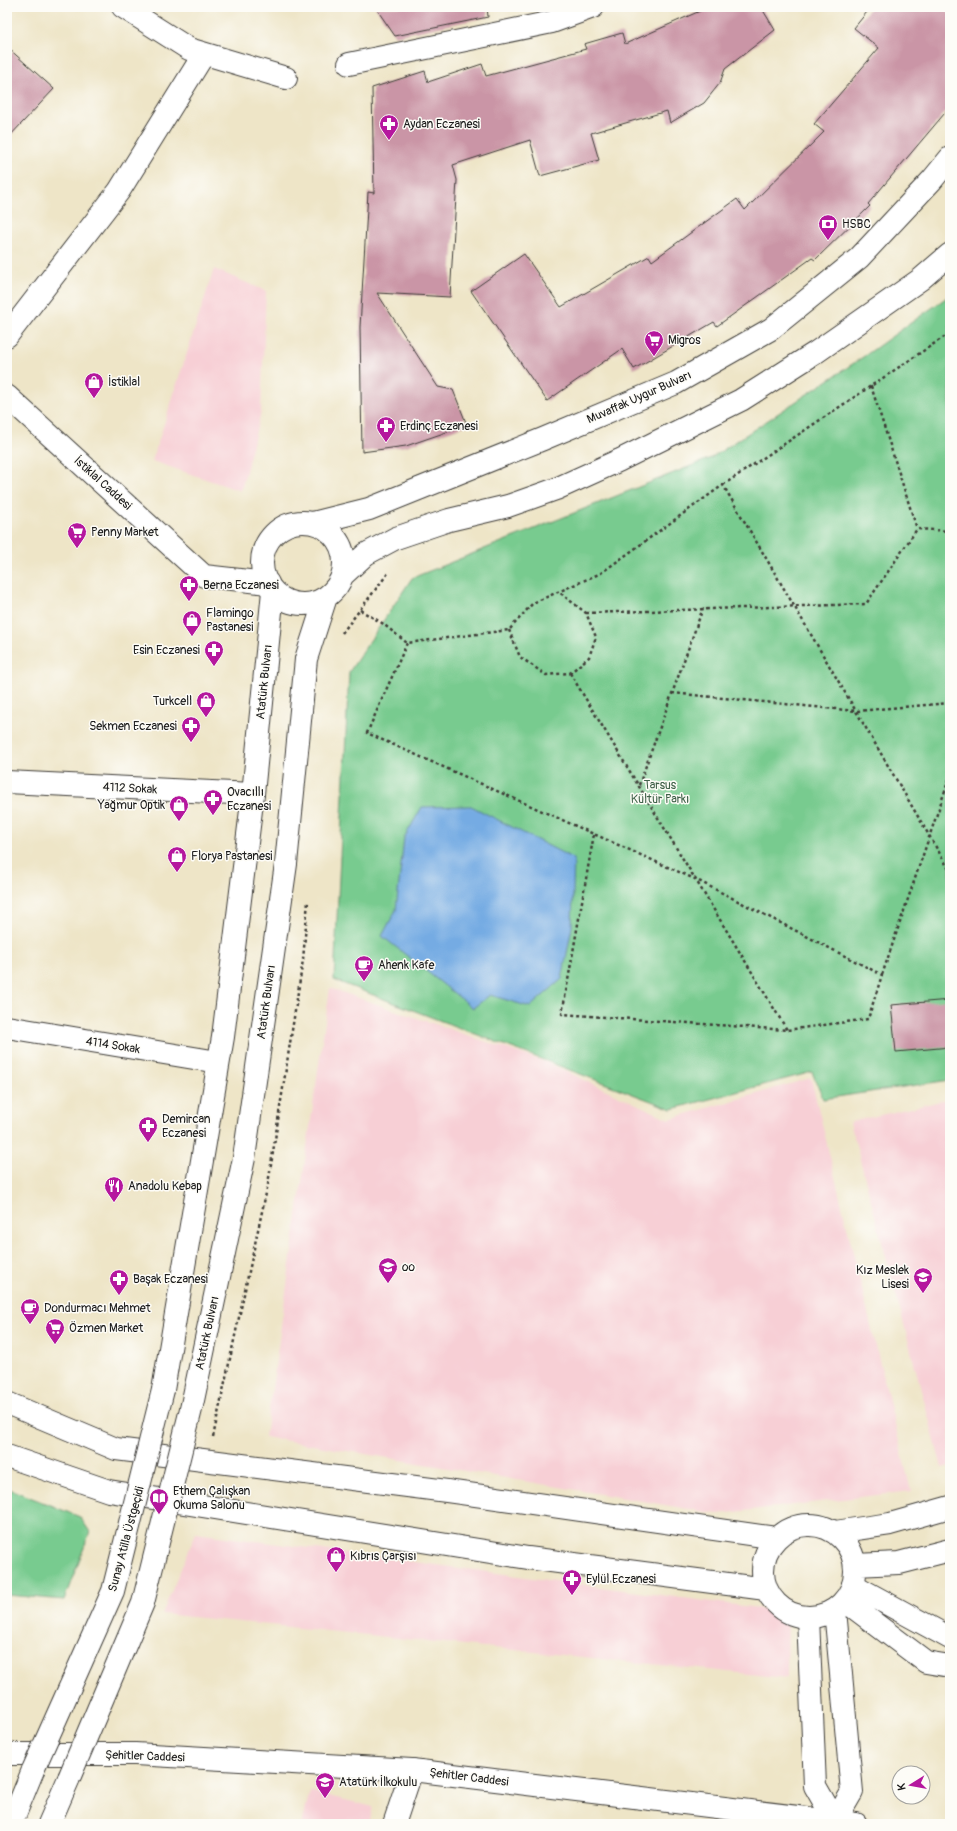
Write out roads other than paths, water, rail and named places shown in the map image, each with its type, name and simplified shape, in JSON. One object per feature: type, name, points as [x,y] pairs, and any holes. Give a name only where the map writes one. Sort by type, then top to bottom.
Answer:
[{"type":"main road","points":[[123,7],[189,48],[204,54],[286,78]]},
{"type":"main road","points":[[349,64],[549,15],[593,7]]},
{"type":"main road","points":[[7,336],[119,191],[204,54]]},
{"type":"main road","name":"Muvaffak Uygur Bulvarı","points":[[313,523],[369,508],[543,439],[655,392],[676,383],[771,329],[859,258],[932,180],[950,158]]},
{"type":"main road","points":[[342,576],[366,554],[396,538],[449,520],[508,506],[556,489],[620,460],[741,400],[815,353],[921,279],[949,256]]},
{"type":"main road","name":"İstiklal Caddesi","points":[[7,396],[204,576],[270,587]]},
{"type":"main road","points":[[299,522],[313,523],[326,528],[336,538],[342,550],[344,563],[342,576],[336,588],[326,597],[315,602],[304,604],[292,603],[282,598],[270,587],[263,571],[263,557],[267,544],[275,533],[286,526],[299,522]]},
{"type":"main road","name":"Atatürk Bulvarı","points":[[164,1390],[218,1062],[253,794],[270,587]]},
{"type":"main road","name":"Atatürk Bulvarı","points":[[49,1824],[142,1603],[192,1405],[244,1158],[286,864],[306,659],[326,597]]},
{"type":"main road","name":"4112 Sokak","points":[[7,782],[253,794]]},
{"type":"main road","name":"4114 Sokak","points":[[7,1027],[218,1062]]},
{"type":"main road","name":"Sunay Atilla Üstgeçidi","points":[[11,1824],[33,1770],[113,1591],[164,1390]]},
{"type":"main road","points":[[7,1403],[116,1449],[447,1491],[776,1538]]},
{"type":"main road","points":[[7,1456],[109,1491],[528,1558],[766,1588]]},
{"type":"main road","points":[[835,1532],[890,1524],[950,1507]]},
{"type":"main road","points":[[835,1823],[852,1792],[847,1590],[852,1552],[835,1532],[823,1526],[810,1524],[798,1526],[786,1531],[776,1538],[768,1549],[764,1562],[763,1575],[766,1588],[779,1606],[798,1616],[808,1617],[822,1616],[847,1590],[900,1563],[950,1550]]},
{"type":"main road","points":[[847,1590],[950,1638]]},
{"type":"main road","points":[[847,1590],[926,1662],[950,1666]]},
{"type":"main road","points":[[808,1617],[815,1786],[835,1823]]},
{"type":"main road","name":"Şehitler Caddesi","points":[[7,1754],[135,1754],[412,1770],[835,1823],[856,1824]]},
{"type":"main road","points":[[394,1824],[412,1770]]},
{"type":"water","points":[[471,806],[574,859],[572,927],[562,979],[530,1007],[490,995],[473,1008],[382,936],[396,910],[404,838],[422,807]]},
{"type":"place","name":"Aydan Eczanesi","points":[[389,141]]},
{"type":"place","name":"HSBC","points":[[828,241]]},
{"type":"place","name":"Migros","points":[[654,357]]},
{"type":"place","name":"İstiklal","points":[[94,399]]},
{"type":"place","name":"Erdinç Eczanesi","points":[[386,443]]},
{"type":"place","name":"Penny Market","points":[[77,549]]},
{"type":"place","name":"Berna Eczanesi","points":[[189,602]]},
{"type":"place","name":"Flamingo Pastanesi","points":[[192,637]]},
{"type":"place","name":"Esin Eczanesi","points":[[214,667]]},
{"type":"place","name":"Turkcell","points":[[206,718]]},
{"type":"place","name":"Sekmen Eczanesi","points":[[191,743]]},
{"type":"place","name":"Ovacıllı Eczanesi","points":[[213,816]]},
{"type":"place","name":"Yağmur Optik","points":[[179,822]]},
{"type":"place","name":"Florya Pastanesi","points":[[177,873]]},
{"type":"place","name":"Ahenk Kafe","points":[[364,982]]},
{"type":"place","name":"Demircan Eczanesi","points":[[148,1143]]},
{"type":"place","name":"Anadolu Kebap","points":[[114,1203]]},
{"type":"place","name":"oo","points":[[388,1284]]},
{"type":"place","name":"Kız Meslek Lisesi","points":[[923,1294]]},
{"type":"place","name":"Başak Eczanesi","points":[[119,1296]]},
{"type":"place","name":"Dondurmacı Mehmet","points":[[30,1325]]},
{"type":"place","name":"Özmen Market","points":[[55,1345]]},
{"type":"place","name":"Ethem Çalışkan Okuma Salonu","points":[[159,1515]]},
{"type":"place","name":"Kıbrıs Çarşısı","points":[[336,1573]]},
{"type":"place","name":"Eylül Eczanesi","points":[[572,1596]]},
{"type":"place","name":"Atatürk İlkokulu","points":[[325,1799]]},
{"type":"park label","name":"Tarsus Kültür Parkı","points":[[660,792]]}]
